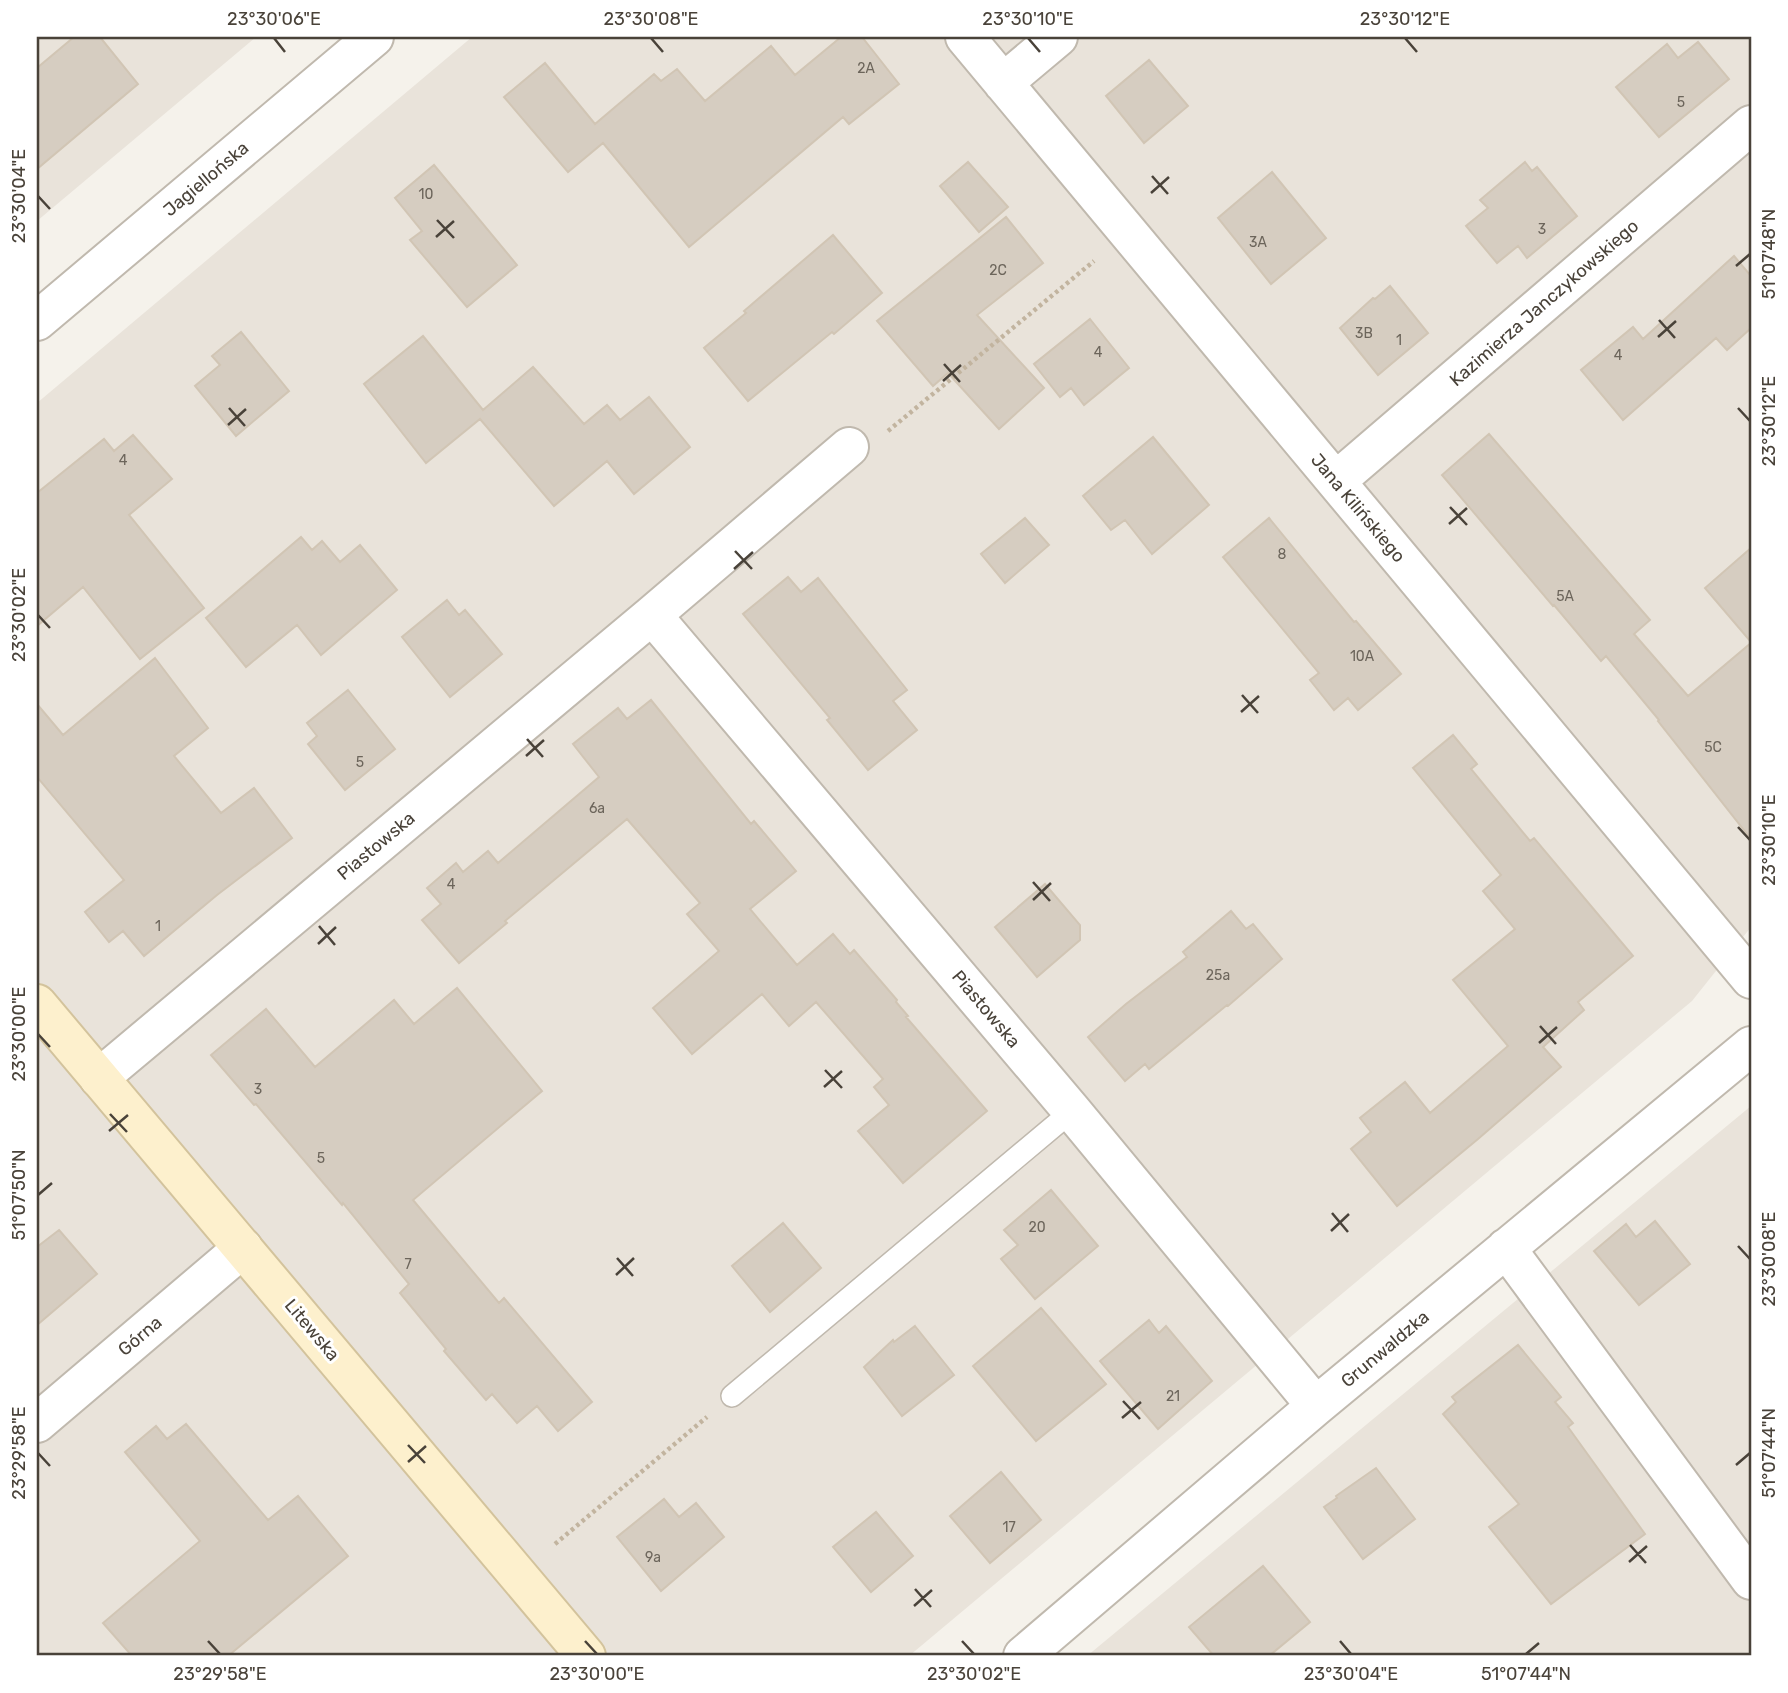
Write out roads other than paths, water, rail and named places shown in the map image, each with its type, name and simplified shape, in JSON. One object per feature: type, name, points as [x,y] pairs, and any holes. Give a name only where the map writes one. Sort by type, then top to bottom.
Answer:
[{"type":"main road","name":"Litewska","points":[[37,1004],[586,1656]]},
{"type":"street","name":"Jagiellońska","points":[[37,321],[374,37]]},
{"type":"street","name":"Jana Kilińskiego","points":[[965,37],[1751,979]]},
{"type":"street","points":[[1003,83],[1058,37]]},
{"type":"street","name":"Kazimierza Janczykowskiego","points":[[1336,481],[1751,125]]},
{"type":"street","name":"Piastowska","points":[[99,1077],[849,447]]},
{"type":"street","name":"Piastowska","points":[[652,615],[1072,1111],[1316,1406]]},
{"type":"street","name":"Grunwaldzka","points":[[1023,1656],[1316,1406],[1751,1045]]},
{"type":"street","name":"Górna","points":[[37,1423],[243,1248]]},
{"type":"street","points":[[1506,1248],[1751,1580]]},
{"type":"lane","points":[[732,1396],[1072,1111]]}]
